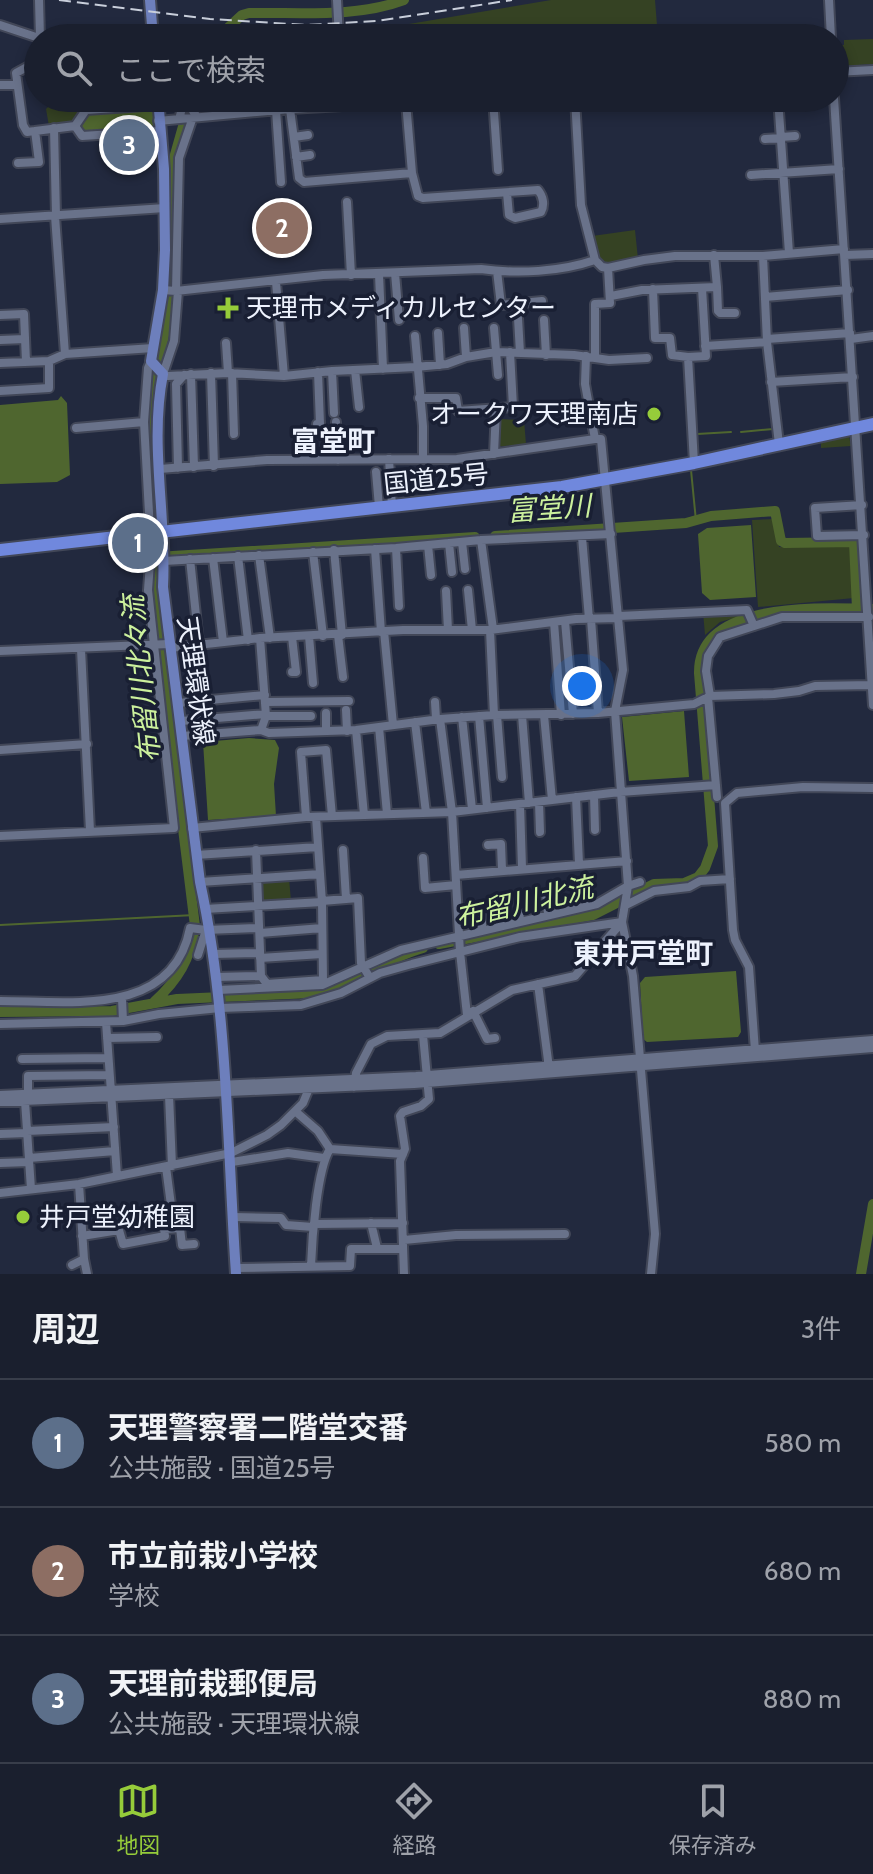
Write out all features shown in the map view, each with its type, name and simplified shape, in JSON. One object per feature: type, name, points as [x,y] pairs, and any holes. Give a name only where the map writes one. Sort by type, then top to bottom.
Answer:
[{"type":"highway","name":"国道25号","points":[[0,550],[606,480],[873,424]]},
{"type":"main road","points":[[150,0],[152,24]]},
{"type":"main road","name":"天理環状線","points":[[158,112],[165,210],[163,290],[153,348],[160,396],[156,532],[164,558],[163,587],[169,646],[181,721],[192,828],[220,1008],[236,1271]]},
{"type":"street","points":[[39,0],[40,24]]},
{"type":"street","points":[[829,0],[830,24]]},
{"type":"street","points":[[0,25],[24,33]]},
{"type":"street","points":[[24,69],[16,73],[24,130],[75,126]]},
{"type":"street","points":[[849,71],[873,70]]},
{"type":"street","points":[[0,85],[17,85]]},
{"type":"street","points":[[75,126],[85,112]]},
{"type":"street","points":[[179,119],[181,112]]},
{"type":"street","points":[[0,836],[174,828],[148,590],[156,532],[144,422],[145,396],[156,368],[174,341],[179,168],[193,112]]},
{"type":"street","points":[[75,126],[82,136],[159,126],[179,119],[252,112]]},
{"type":"street","points":[[276,112],[281,182]]},
{"type":"street","points":[[290,112],[299,178],[304,182],[412,173]]},
{"type":"street","points":[[407,112],[412,173],[418,196],[538,190],[542,195],[543,208],[541,212],[515,218],[509,215],[507,193]]},
{"type":"street","points":[[494,112],[498,170]]},
{"type":"street","points":[[576,112],[581,205],[595,260]]},
{"type":"street","points":[[779,112],[789,253]]},
{"type":"street","points":[[835,112],[862,505],[870,567],[873,705]]},
{"type":"street","points":[[54,128],[65,354]]},
{"type":"street","points":[[18,163],[39,162],[35,131]]},
{"type":"street","points":[[294,137],[308,135]]},
{"type":"street","points":[[765,139],[795,136]]},
{"type":"street","points":[[296,157],[310,155]]},
{"type":"street","points":[[325,167],[326,179]]},
{"type":"street","points":[[164,169],[179,168]]},
{"type":"street","points":[[751,175],[839,169]]},
{"type":"street","points":[[347,202],[351,275]]},
{"type":"street","points":[[0,219],[180,211]]},
{"type":"street","points":[[163,290],[276,282],[323,275],[546,269],[595,260],[608,268],[644,260],[714,255],[873,254]]},
{"type":"street","points":[[714,255],[718,311],[735,313]]},
{"type":"street","points":[[763,256],[767,341],[779,444]]},
{"type":"street","points":[[595,439],[585,384],[591,357],[595,304],[610,303],[608,268]]},
{"type":"street","points":[[497,271],[502,315]]},
{"type":"street","points":[[395,273],[399,320]]},
{"type":"street","points":[[379,274],[383,369]]},
{"type":"street","points":[[276,282],[284,376]]},
{"type":"street","points":[[611,296],[653,289],[717,287]]},
{"type":"street","points":[[653,289],[655,338],[670,338],[672,355],[688,357],[706,356],[702,288]]},
{"type":"street","points":[[765,297],[848,290]]},
{"type":"street","points":[[501,305],[542,301]]},
{"type":"street","points":[[0,315],[24,314],[26,362]]},
{"type":"street","points":[[419,398],[456,398],[458,411],[513,407],[518,318]]},
{"type":"street","points":[[544,320],[546,355]]},
{"type":"street","points":[[464,328],[466,357]]},
{"type":"street","points":[[494,328],[498,375]]},
{"type":"street","points":[[438,333],[440,365]]},
{"type":"street","points":[[415,336],[423,458]]},
{"type":"street","points":[[705,346],[873,336]]},
{"type":"street","points":[[0,340],[25,339]]},
{"type":"street","points":[[226,343],[234,434]]},
{"type":"street","points":[[0,363],[49,361],[65,354],[153,348]]},
{"type":"street","points":[[156,368],[187,374],[284,376],[440,365],[496,352],[647,358]]},
{"type":"street","points":[[688,357],[694,463]]},
{"type":"street","points":[[0,391],[49,388],[49,361]]},
{"type":"street","points":[[355,370],[359,407]]},
{"type":"street","points":[[332,371],[338,460]]},
{"type":"street","points":[[317,424],[320,424],[318,372]]},
{"type":"street","points":[[211,373],[214,466]]},
{"type":"street","points":[[187,374],[194,467]]},
{"type":"street","points":[[178,468],[176,384],[187,374]]},
{"type":"street","points":[[771,382],[853,377]]},
{"type":"street","points":[[145,396],[160,396]]},
{"type":"street","points":[[494,454],[496,409]]},
{"type":"street","points":[[76,428],[144,422]]},
{"type":"street","points":[[160,469],[267,460],[457,459],[601,439],[623,681],[615,711],[628,888],[622,922],[633,976],[655,1234],[651,1274]]},
{"type":"street","points":[[389,459],[392,506]]},
{"type":"street","points":[[376,472],[379,507]]},
{"type":"street","points":[[862,505],[815,508],[817,536],[867,532]]},
{"type":"street","points":[[164,558],[213,558],[481,540],[582,537],[611,530]]},
{"type":"street","points":[[582,537],[598,713]]},
{"type":"street","points":[[481,540],[491,629],[500,774]]},
{"type":"street","points":[[462,542],[465,569]]},
{"type":"street","points":[[449,543],[452,572]]},
{"type":"street","points":[[428,545],[431,575]]},
{"type":"street","points":[[396,548],[399,606]]},
{"type":"street","points":[[375,549],[393,725]]},
{"type":"street","points":[[334,550],[343,677]]},
{"type":"street","points":[[313,552],[323,636]]},
{"type":"street","points":[[259,555],[266,698],[266,715],[261,730]]},
{"type":"street","points":[[238,556],[248,640]]},
{"type":"street","points":[[213,558],[223,642]]},
{"type":"street","points":[[190,559],[199,644]]},
{"type":"street","points":[[468,590],[472,630]]},
{"type":"street","points":[[446,591],[448,630]]},
{"type":"street","points":[[0,651],[155,647],[265,638],[491,629],[703,611],[750,612],[754,625]]},
{"type":"street","points":[[717,797],[706,671],[713,645],[730,633],[797,616],[869,616]]},
{"type":"street","points":[[565,621],[573,714]]},
{"type":"street","points":[[554,622],[561,715]]},
{"type":"street","points":[[309,636],[313,683]]},
{"type":"street","points":[[292,637],[296,672],[292,672]]},
{"type":"street","points":[[81,649],[90,831]]},
{"type":"street","points":[[182,736],[261,730],[269,733],[352,730],[495,715],[598,713],[695,702],[708,697],[799,691],[815,686],[872,685]]},
{"type":"street","points":[[178,703],[266,698],[348,706],[364,815]]},
{"type":"street","points":[[435,702],[452,812],[460,952],[470,1013],[487,1039],[495,1038]]},
{"type":"street","points":[[326,713],[326,731]]},
{"type":"street","points":[[181,721],[266,715],[311,716]]},
{"type":"street","points":[[522,715],[529,803],[522,868]]},
{"type":"street","points":[[544,715],[552,800]]},
{"type":"street","points":[[479,716],[487,808]]},
{"type":"street","points":[[462,717],[472,809]]},
{"type":"street","points":[[415,722],[426,813]]},
{"type":"street","points":[[379,727],[387,814]]},
{"type":"street","points":[[0,750],[87,744]]},
{"type":"street","points":[[306,817],[301,752],[326,750],[332,816]]},
{"type":"street","points":[[192,828],[306,817],[452,812],[620,792],[716,785]]},
{"type":"street","points":[[755,1053],[749,967],[735,940],[725,803],[732,795],[803,787],[873,788]]},
{"type":"street","points":[[594,795],[595,830]]},
{"type":"street","points":[[576,797],[579,864]]},
{"type":"street","points":[[529,803],[540,832]]},
{"type":"street","points":[[256,850],[261,976],[267,984],[323,980],[316,817]]},
{"type":"street","points":[[488,845],[501,844],[502,870]]},
{"type":"street","points":[[196,855],[318,847]]},
{"type":"street","points":[[343,850],[346,899]]},
{"type":"street","points":[[423,858],[425,888],[502,870],[627,861]]},
{"type":"street","points":[[200,882],[320,874]]},
{"type":"street","points":[[626,904],[654,891],[689,887],[700,881],[730,879]]},
{"type":"street","points":[[218,992],[312,987],[338,979],[401,950],[597,904],[640,882]]},
{"type":"street","points":[[546,893],[548,914]]},
{"type":"street","points":[[518,896],[520,921]]},
{"type":"street","points":[[205,909],[358,898],[363,967],[370,978]]},
{"type":"street","points":[[482,910],[482,929]]},
{"type":"street","points":[[500,911],[500,925]]},
{"type":"street","points":[[0,1024],[123,1021],[220,1008],[310,1003],[341,993],[390,969],[520,937],[622,922]]},
{"type":"street","points":[[354,1083],[371,1044],[387,1036],[423,1035],[446,1030],[512,990],[575,976],[622,922]]},
{"type":"street","points":[[0,1001],[122,998],[156,985],[170,971],[188,941],[190,928],[322,928]]},
{"type":"street","points":[[198,955],[207,930]]},
{"type":"street","points":[[213,954],[322,954]]},
{"type":"street","points":[[216,977],[261,976]]},
{"type":"street","points":[[538,984],[549,1069]]},
{"type":"street","points":[[122,998],[123,1021]]},
{"type":"street","points":[[106,1022],[117,1176]]},
{"type":"street","points":[[404,1274],[400,1161],[405,1149],[400,1116],[429,1099],[423,1035]]},
{"type":"street","points":[[107,1038],[157,1037]]},
{"type":"street","points":[[0,1095],[111,1094],[428,1079],[755,1053],[873,1040]]},
{"type":"street","points":[[755,1053],[873,1048]]},
{"type":"street","points":[[31,1189],[22,1057],[106,1058]]},
{"type":"street","points":[[26,1096],[28,1076],[109,1075]]},
{"type":"street","points":[[231,1157],[267,1135],[295,1111],[303,1103],[310,1085]]},
{"type":"street","points":[[111,1094],[169,1095],[226,1089]]},
{"type":"street","points":[[169,1095],[169,1166],[174,1228]]},
{"type":"street","points":[[0,1102],[26,1096]]},
{"type":"street","points":[[295,1111],[318,1131],[330,1149]]},
{"type":"street","points":[[0,1134],[114,1127]]},
{"type":"street","points":[[330,1149],[403,1154]]},
{"type":"street","points":[[311,1266],[324,1158],[330,1149]]},
{"type":"street","points":[[0,1163],[115,1151]]},
{"type":"street","points":[[0,1193],[79,1184],[231,1157],[296,1153],[324,1158]]},
{"type":"street","points":[[79,1184],[87,1274]]},
{"type":"street","points":[[233,1217],[281,1218],[286,1225],[403,1223]]},
{"type":"street","points":[[371,1223],[377,1248]]},
{"type":"street","points":[[82,1236],[119,1230],[123,1244],[165,1236],[164,1229],[174,1228],[181,1229],[182,1245],[194,1244]]},
{"type":"street","points":[[236,1271],[350,1266],[351,1249],[403,1245],[456,1235],[565,1234]]},
{"type":"street","points":[[72,1265],[84,1259]]},
{"type":"shaded area","points":[[551,0],[655,0],[657,24],[409,24]]},
{"type":"shaded area","points":[[873,39],[873,64],[849,66],[849,40]]},
{"type":"shaded area","points":[[47,112],[80,112],[72,124],[49,126]]},
{"type":"shaded area","points":[[154,112],[154,129],[83,134],[78,130],[86,113]]},
{"type":"shaded area","points":[[635,230],[638,259],[609,265],[598,256],[592,236]]},
{"type":"shaded area","points":[[61,396],[67,403],[70,475],[57,482],[0,484],[0,405],[58,400]]},
{"type":"shaded area","points":[[498,419],[524,420],[526,444],[495,447]]},
{"type":"shaded area","points":[[849,436],[851,446],[821,448],[821,442]]},
{"type":"shaded area","points":[[775,519],[779,547],[851,547],[854,598],[758,607],[752,520]]},
{"type":"shaded area","points":[[751,525],[756,597],[710,600],[702,593],[698,534],[707,528]]},
{"type":"shaded area","points":[[703,612],[748,614],[720,622],[705,635]]},
{"type":"shaded area","points":[[684,711],[689,777],[629,781],[622,717]]},
{"type":"shaded area","points":[[249,738],[275,740],[279,748],[274,784],[276,816],[208,820],[203,742]]},
{"type":"shaded area","points":[[289,878],[291,901],[262,901],[263,880]]},
{"type":"shaded area","points":[[736,971],[741,1032],[738,1037],[647,1042],[643,1039],[640,983],[645,977]]},
{"type":"waterway","name":"布留川北々流","points":[[232,24],[249,13],[347,12],[404,0]]},
{"type":"waterway","name":"富堂川","points":[[154,1002],[182,968],[195,926],[156,614],[157,557],[151,421],[171,284],[174,158],[187,112]]},
{"type":"waterway","points":[[741,432],[773,427]]},
{"type":"waterway","points":[[697,434],[731,432]]},
{"type":"waterway","points":[[691,470],[696,521]]},
{"type":"waterway","name":"富堂川","points":[[495,536],[686,523],[711,516],[775,511],[781,541],[785,543],[854,542],[857,609]]},
{"type":"waterway","name":"富堂川","points":[[157,557],[475,537]]},
{"type":"waterway","name":"布留川北流","points":[[439,944],[593,915],[654,884],[684,883],[698,877],[713,846],[699,673],[704,649],[719,632],[740,620],[767,613],[825,608],[873,609]]},
{"type":"waterway","points":[[0,925],[195,915]]},
{"type":"waterway","name":"布留川北流","points":[[0,1012],[112,1011],[177,999],[313,993],[423,948]]},
{"type":"waterway","points":[[861,1274],[873,1204]]},
{"type":"railway","points":[[59,0],[210,19],[291,24]]},
{"type":"railway","points":[[324,24],[377,21],[512,0]]},
{"type":"place","name":"天理前栽郵便局","points":[[129,145]]},
{"type":"place","name":"市立前栽小学校","points":[[282,228]]},
{"type":"place","name":"天理市メディカルセンター","points":[[228,308]]},
{"type":"place","name":"オークワ天理南店","points":[[654,414]]},
{"type":"place","name":"天理警察署二階堂交番","points":[[138,543]]},
{"type":"place","name":"井戸堂幼稚園","points":[[23,1217]]},
{"type":"district","name":"富堂町","points":[[333,441]]},
{"type":"district","name":"東井戸堂町","points":[[643,953]]}]
